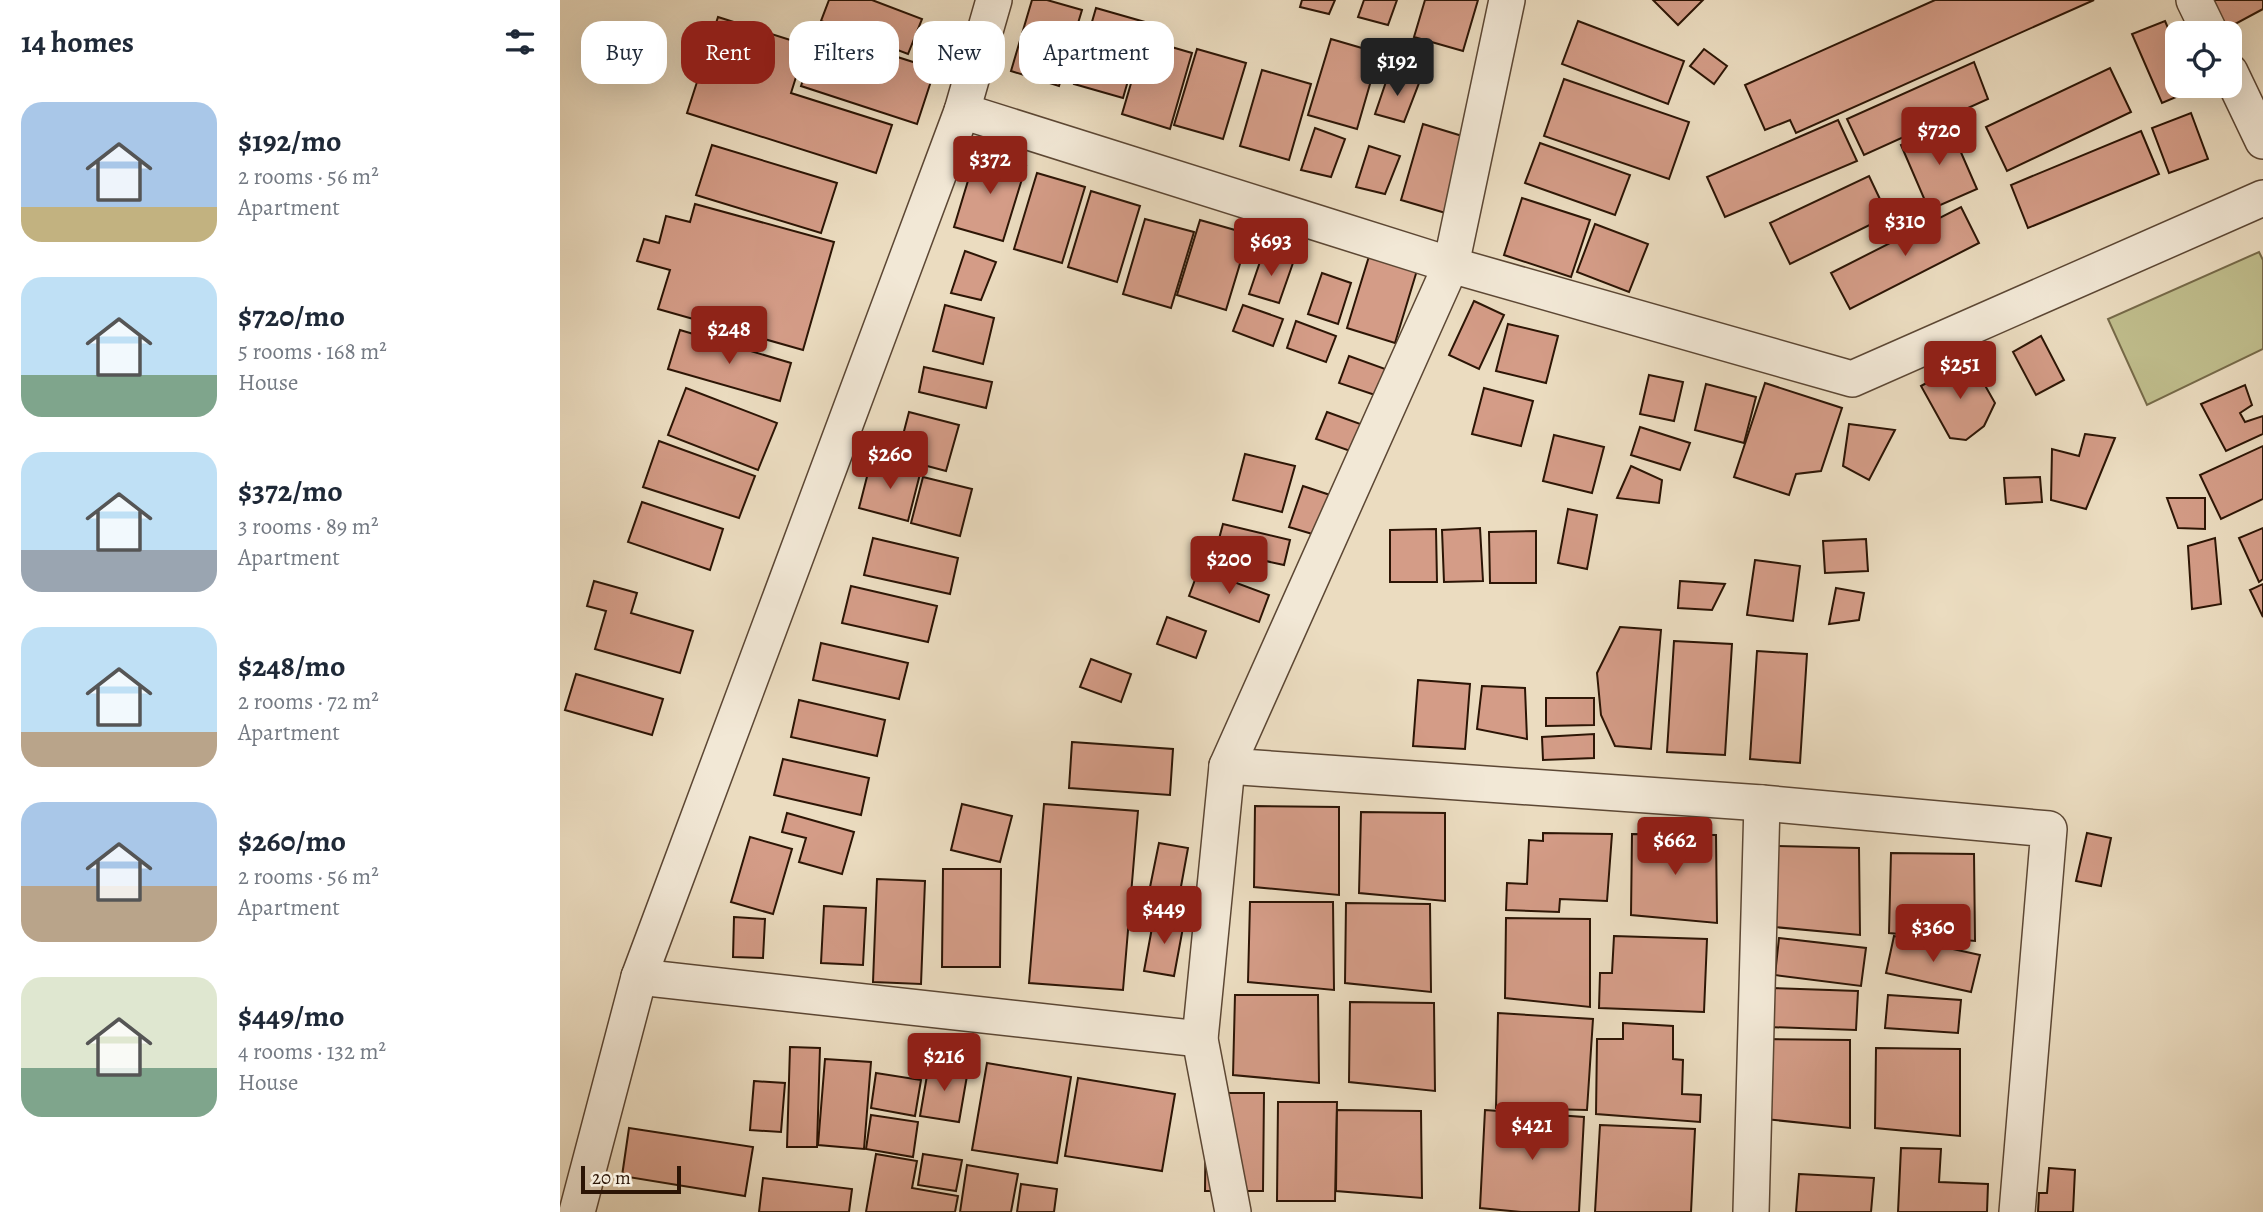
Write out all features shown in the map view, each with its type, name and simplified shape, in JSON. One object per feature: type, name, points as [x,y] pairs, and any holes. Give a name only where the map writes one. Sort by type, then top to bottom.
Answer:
[{"type":"street","points":[[577,1212],[639,977],[962,111],[994,0]]},
{"type":"street","points":[[1233,1212],[1200,1039],[1227,766],[1451,265],[1507,0]]},
{"type":"street","points":[[2194,0],[2204,21]]},
{"type":"street","points":[[2242,97],[2263,141]]},
{"type":"street","points":[[962,111],[1451,265],[1852,379],[2263,198]]},
{"type":"street","points":[[1227,766],[1762,803],[2049,830],[2017,1212]]},
{"type":"street","points":[[1751,1212],[1762,803]]},
{"type":"street","points":[[639,977],[1200,1039]]},
{"type":"shaded area","points":[[2259,252],[2263,260],[2263,349],[2147,405],[2108,319]]},
{"type":"building","points":[[829,0],[872,0],[922,19],[913,21],[913,42],[908,54],[899,51],[899,21],[821,21]]},
{"type":"building","points":[[1032,0],[1047,0],[1082,10],[1079,21],[1026,21]]},
{"type":"building","points":[[1302,0],[1335,0],[1329,14],[1300,7]]},
{"type":"building","points":[[1364,0],[1397,0],[1388,25],[1358,17]]},
{"type":"building","points":[[1425,0],[1478,0],[1463,51],[1414,37]]},
{"type":"building","points":[[1653,0],[1703,0],[1678,25]]},
{"type":"building","points":[[1935,0],[2094,0],[1796,133],[1790,120],[1765,130],[1745,85]]},
{"type":"building","points":[[2210,0],[2263,0],[2263,9],[2241,21],[2222,21]]},
{"type":"building","points":[[1096,8],[1142,21],[1092,21]]},
{"type":"building","points":[[1578,21],[1684,61],[1668,104],[1562,64]]},
{"type":"building","points":[[2165,21],[2165,98],[2174,98],[2162,103],[2132,34]]},
{"type":"building","points":[[775,35],[789,40],[789,84],[794,84],[791,93],[892,125],[876,173],[687,113],[696,84],[775,84]]},
{"type":"building","points":[[1331,39],[1379,53],[1357,129],[1308,115]]},
{"type":"building","points":[[1019,44],[1019,74],[1011,71]]},
{"type":"building","points":[[1174,48],[1192,53],[1170,129],[1122,114],[1131,84],[1174,84]]},
{"type":"building","points":[[1197,49],[1246,63],[1223,139],[1174,125]]},
{"type":"building","points":[[1704,49],[1727,66],[1714,84],[1690,66]]},
{"type":"building","points":[[899,58],[913,62],[913,84],[930,84],[917,124],[801,86],[899,84]]},
{"type":"building","points":[[1974,62],[1988,99],[1864,155],[1847,119]]},
{"type":"building","points":[[2110,68],[2131,112],[2007,171],[1986,127]]},
{"type":"building","points":[[1262,70],[1311,84],[1289,160],[1240,146]]},
{"type":"building","points":[[1389,73],[1419,83],[1404,122],[1375,114]]},
{"type":"building","points":[[1564,79],[1689,122],[1669,179],[1544,136]]},
{"type":"building","points":[[1074,84],[1127,84],[1123,98]]},
{"type":"building","points":[[2191,113],[2208,159],[2169,173],[2152,128]]},
{"type":"building","points":[[1838,120],[1857,161],[1725,217],[1707,177]]},
{"type":"building","points":[[1423,124],[1472,139],[1449,214],[1401,200]]},
{"type":"building","points":[[1949,125],[1977,189],[1929,210],[1901,145]]},
{"type":"building","points":[[1315,128],[1345,139],[1331,177],[1301,170]]},
{"type":"building","points":[[2141,131],[2159,174],[2028,228],[2011,185]]},
{"type":"building","points":[[1540,143],[1630,175],[1615,215],[1525,183]]},
{"type":"building","points":[[712,145],[837,183],[821,233],[696,195]]},
{"type":"building","points":[[1369,146],[1400,156],[1385,194],[1356,187]]},
{"type":"building","points":[[977,151],[1026,166],[1003,241],[954,227]]},
{"type":"building","points":[[1037,173],[1085,187],[1062,263],[1014,249]]},
{"type":"building","points":[[1869,176],[1888,216],[1790,264],[1770,223]]},
{"type":"building","points":[[1091,191],[1140,206],[1117,282],[1068,267]]},
{"type":"building","points":[[1522,198],[1590,220],[1571,277],[1504,255]]},
{"type":"building","points":[[695,204],[834,242],[803,350],[658,309],[670,270],[637,261],[644,239],[659,243],[666,216],[690,222]]},
{"type":"building","points":[[1961,207],[1979,243],[1850,309],[1831,273]]},
{"type":"building","points":[[1145,219],[1194,232],[1171,308],[1123,294]]},
{"type":"building","points":[[1200,220],[1249,234],[1226,310],[1177,295]]},
{"type":"building","points":[[1595,224],[1648,244],[1629,292],[1577,272]]},
{"type":"building","points":[[965,251],[996,262],[981,300],[951,293]]},
{"type":"building","points":[[1263,253],[1293,263],[1279,303],[1249,294]]},
{"type":"building","points":[[1370,253],[1418,267],[1395,343],[1347,328]]},
{"type":"building","points":[[1322,273],[1351,283],[1338,324],[1308,314]]},
{"type":"building","points":[[1474,301],[1504,315],[1479,369],[1449,355]]},
{"type":"building","points":[[945,305],[994,318],[983,364],[933,351]]},
{"type":"building","points":[[1243,305],[1283,319],[1273,346],[1233,331]]},
{"type":"building","points":[[1296,321],[1336,336],[1326,362],[1287,348]]},
{"type":"building","points":[[1508,324],[1558,336],[1546,383],[1496,371]]},
{"type":"building","points":[[680,330],[791,363],[780,401],[668,369]]},
{"type":"building","points":[[2041,336],[2064,380],[2036,395],[2013,352]]},
{"type":"building","points":[[1349,356],[1388,370],[1378,396],[1339,383]]},
{"type":"building","points":[[1970,359],[1995,403],[1984,426],[1966,440],[1950,438],[1921,386]]},
{"type":"building","points":[[924,367],[992,382],[986,408],[919,392]]},
{"type":"building","points":[[1649,375],[1683,382],[1674,421],[1640,414]]},
{"type":"building","points":[[1765,383],[1842,408],[1821,471],[1796,474],[1789,495],[1734,477]]},
{"type":"building","points":[[1706,384],[1756,397],[1744,443],[1695,430]]},
{"type":"building","points":[[2245,385],[2252,405],[2240,413],[2245,422],[2263,416],[2263,434],[2226,451],[2201,404]]},
{"type":"building","points":[[686,388],[777,423],[758,470],[668,435]]},
{"type":"building","points":[[1484,388],[1533,401],[1521,446],[1472,434]]},
{"type":"building","points":[[909,412],[959,425],[946,471],[897,458]]},
{"type":"building","points":[[1327,412],[1366,426],[1356,453],[1316,439]]},
{"type":"building","points":[[1849,424],[1895,430],[1869,480],[1843,466]]},
{"type":"building","points":[[1640,427],[1690,443],[1680,470],[1631,455]]},
{"type":"building","points":[[2085,434],[2115,438],[2086,509],[2051,500],[2052,449],[2079,456]]},
{"type":"building","points":[[1554,435],[1604,447],[1592,493],[1543,481]]},
{"type":"building","points":[[659,441],[755,476],[739,518],[643,487]]},
{"type":"building","points":[[2263,446],[2263,499],[2221,519],[2200,475]]},
{"type":"building","points":[[1245,454],[1295,466],[1282,512],[1233,500]]},
{"type":"building","points":[[871,461],[920,474],[908,521],[859,508]]},
{"type":"building","points":[[1631,466],[1662,480],[1659,503],[1617,498]]},
{"type":"building","points":[[923,477],[972,489],[960,536],[911,523]]},
{"type":"building","points":[[2040,477],[2042,502],[2006,504],[2004,478]]},
{"type":"building","points":[[1303,486],[1333,496],[1319,536],[1289,527]]},
{"type":"building","points":[[2167,498],[2205,498],[2205,529],[2178,528]]},
{"type":"building","points":[[642,502],[723,529],[710,570],[628,542]]},
{"type":"building","points":[[1568,509],[1597,515],[1587,569],[1558,563]]},
{"type":"building","points":[[1223,524],[1290,540],[1284,565],[1216,550]]},
{"type":"building","points":[[1480,528],[1483,581],[1444,582],[1442,530]]},
{"type":"building","points":[[2263,528],[2263,579],[2259,582],[2239,538]]},
{"type":"building","points":[[1436,529],[1437,582],[1390,582],[1390,530]]},
{"type":"building","points":[[1536,531],[1536,583],[1490,583],[1489,532]]},
{"type":"building","points":[[873,538],[958,558],[950,594],[864,575]]},
{"type":"building","points":[[2215,538],[2221,604],[2192,609],[2188,546]]},
{"type":"building","points":[[1866,539],[1868,571],[1825,573],[1823,541]]},
{"type":"building","points":[[1755,560],[1800,566],[1793,621],[1747,615]]},
{"type":"building","points":[[1199,569],[1269,595],[1259,622],[1189,596]]},
{"type":"building","points":[[594,581],[637,593],[631,613],[693,631],[680,673],[595,649],[606,611],[587,606]]},
{"type":"building","points":[[1680,581],[1725,584],[1712,610],[1678,608]]},
{"type":"building","points":[[2263,584],[2263,617],[2250,590]]},
{"type":"building","points":[[851,586],[937,606],[928,642],[842,623]]},
{"type":"building","points":[[1836,588],[1864,593],[1859,620],[1829,624]]},
{"type":"building","points":[[1167,617],[1206,631],[1196,658],[1157,644]]},
{"type":"building","points":[[1620,627],[1661,630],[1651,749],[1615,746],[1601,715],[1597,673]]},
{"type":"building","points":[[1674,641],[1732,644],[1725,755],[1667,752]]},
{"type":"building","points":[[821,643],[908,663],[899,699],[813,680]]},
{"type":"building","points":[[1757,651],[1807,654],[1800,763],[1750,759]]},
{"type":"building","points":[[1091,659],[1131,674],[1121,702],[1080,687]]},
{"type":"building","points":[[576,674],[663,699],[652,735],[565,710]]},
{"type":"building","points":[[1418,680],[1470,684],[1465,749],[1413,746]]},
{"type":"building","points":[[1482,686],[1525,688],[1527,739],[1477,729]]},
{"type":"building","points":[[1546,698],[1594,698],[1594,725],[1546,726]]},
{"type":"building","points":[[799,700],[885,720],[877,756],[791,737]]},
{"type":"building","points":[[1594,734],[1594,758],[1543,760],[1542,737]]},
{"type":"building","points":[[1072,742],[1173,749],[1170,795],[1069,788]]},
{"type":"building","points":[[783,759],[869,778],[861,815],[774,795]]},
{"type":"building","points":[[962,804],[1012,816],[1000,862],[951,850]]},
{"type":"building","points":[[1044,804],[1138,811],[1123,990],[1029,983]]},
{"type":"building","points":[[1255,806],[1339,807],[1339,895],[1254,887]]},
{"type":"building","points":[[1361,812],[1445,813],[1445,901],[1359,893]]},
{"type":"building","points":[[787,813],[854,832],[842,874],[799,862],[806,838],[782,832]]},
{"type":"building","points":[[1543,833],[1612,834],[1607,901],[1560,899],[1559,912],[1506,910],[1507,883],[1527,884],[1529,840],[1543,841]]},
{"type":"building","points":[[2087,833],[2111,838],[2101,886],[2076,881]]},
{"type":"building","points":[[1632,834],[1716,835],[1717,923],[1631,915]]},
{"type":"building","points":[[750,837],[792,849],[773,914],[731,902]]},
{"type":"building","points":[[1159,843],[1188,848],[1178,903],[1148,897]]},
{"type":"building","points":[[1775,846],[1859,848],[1860,935],[1774,927]]},
{"type":"building","points":[[1891,853],[1974,854],[1975,941],[1889,933]]},
{"type":"building","points":[[943,869],[1001,869],[1000,967],[942,967]]},
{"type":"building","points":[[877,879],[925,881],[921,984],[873,982]]},
{"type":"building","points":[[1250,902],[1333,902],[1334,990],[1248,982]]},
{"type":"building","points":[[1346,903],[1430,904],[1431,992],[1345,983]]},
{"type":"building","points":[[824,906],[866,908],[863,965],[821,963]]},
{"type":"building","points":[[734,917],[765,919],[763,958],[733,957]]},
{"type":"building","points":[[1154,917],[1184,922],[1174,976],[1144,971]]},
{"type":"building","points":[[1506,918],[1590,919],[1590,1007],[1505,998]]},
{"type":"building","points":[[1614,936],[1707,939],[1704,1012],[1599,1008],[1600,973],[1612,973]]},
{"type":"building","points":[[1894,936],[1980,955],[1971,992],[1886,973]]},
{"type":"building","points":[[1779,938],[1866,948],[1861,986],[1775,975]]},
{"type":"building","points":[[1771,988],[1858,991],[1856,1030],[1769,1027]]},
{"type":"building","points":[[1235,995],[1318,995],[1319,1083],[1233,1075]]},
{"type":"building","points":[[1888,995],[1961,1000],[1958,1033],[1885,1028]]},
{"type":"building","points":[[1350,1002],[1434,1003],[1435,1091],[1349,1082]]},
{"type":"building","points":[[1498,1013],[1593,1019],[1587,1110],[1496,1108]]},
{"type":"building","points":[[1623,1023],[1673,1026],[1673,1059],[1683,1060],[1682,1094],[1701,1095],[1700,1122],[1596,1114],[1597,1039],[1623,1039]]},
{"type":"building","points":[[1766,1039],[1850,1040],[1850,1128],[1765,1119]]},
{"type":"building","points":[[790,1047],[820,1048],[817,1147],[787,1147]]},
{"type":"building","points":[[1876,1048],[1960,1049],[1960,1136],[1875,1128]]},
{"type":"building","points":[[825,1059],[871,1062],[864,1149],[818,1145]]},
{"type":"building","points":[[987,1063],[1071,1077],[1057,1163],[972,1150]]},
{"type":"building","points":[[929,1064],[968,1070],[959,1122],[920,1116]]},
{"type":"building","points":[[876,1073],[921,1080],[915,1116],[871,1108]]},
{"type":"building","points":[[1078,1078],[1175,1094],[1162,1171],[1065,1156]]},
{"type":"building","points":[[754,1081],[785,1083],[781,1132],[750,1130]]},
{"type":"building","points":[[1206,1093],[1264,1093],[1263,1191],[1205,1191]]},
{"type":"building","points":[[1278,1102],[1337,1102],[1335,1201],[1277,1201]]},
{"type":"building","points":[[1337,1110],[1421,1111],[1422,1198],[1336,1191]]},
{"type":"building","points":[[1485,1110],[1584,1117],[1579,1212],[1521,1212],[1480,1208]]},
{"type":"building","points":[[871,1115],[918,1122],[913,1157],[866,1149]]},
{"type":"building","points":[[1600,1125],[1695,1129],[1691,1212],[1595,1212]]},
{"type":"building","points":[[629,1128],[753,1147],[745,1196],[622,1176]]},
{"type":"building","points":[[1901,1148],[1941,1149],[1939,1182],[1988,1184],[1987,1212],[1898,1212]]},
{"type":"building","points":[[876,1154],[917,1161],[912,1188],[958,1196],[955,1212],[866,1212]]},
{"type":"building","points":[[923,1154],[962,1160],[956,1191],[918,1185]]},
{"type":"building","points":[[967,1165],[1018,1174],[1011,1212],[960,1212]]},
{"type":"building","points":[[2049,1168],[2075,1170],[2073,1212],[2038,1212],[2039,1193],[2047,1193]]},
{"type":"building","points":[[1799,1174],[1874,1178],[1871,1212],[1796,1212]]},
{"type":"building","points":[[763,1178],[852,1189],[849,1212],[759,1212]]},
{"type":"building","points":[[1021,1184],[1057,1189],[1054,1212],[1017,1212]]}]
